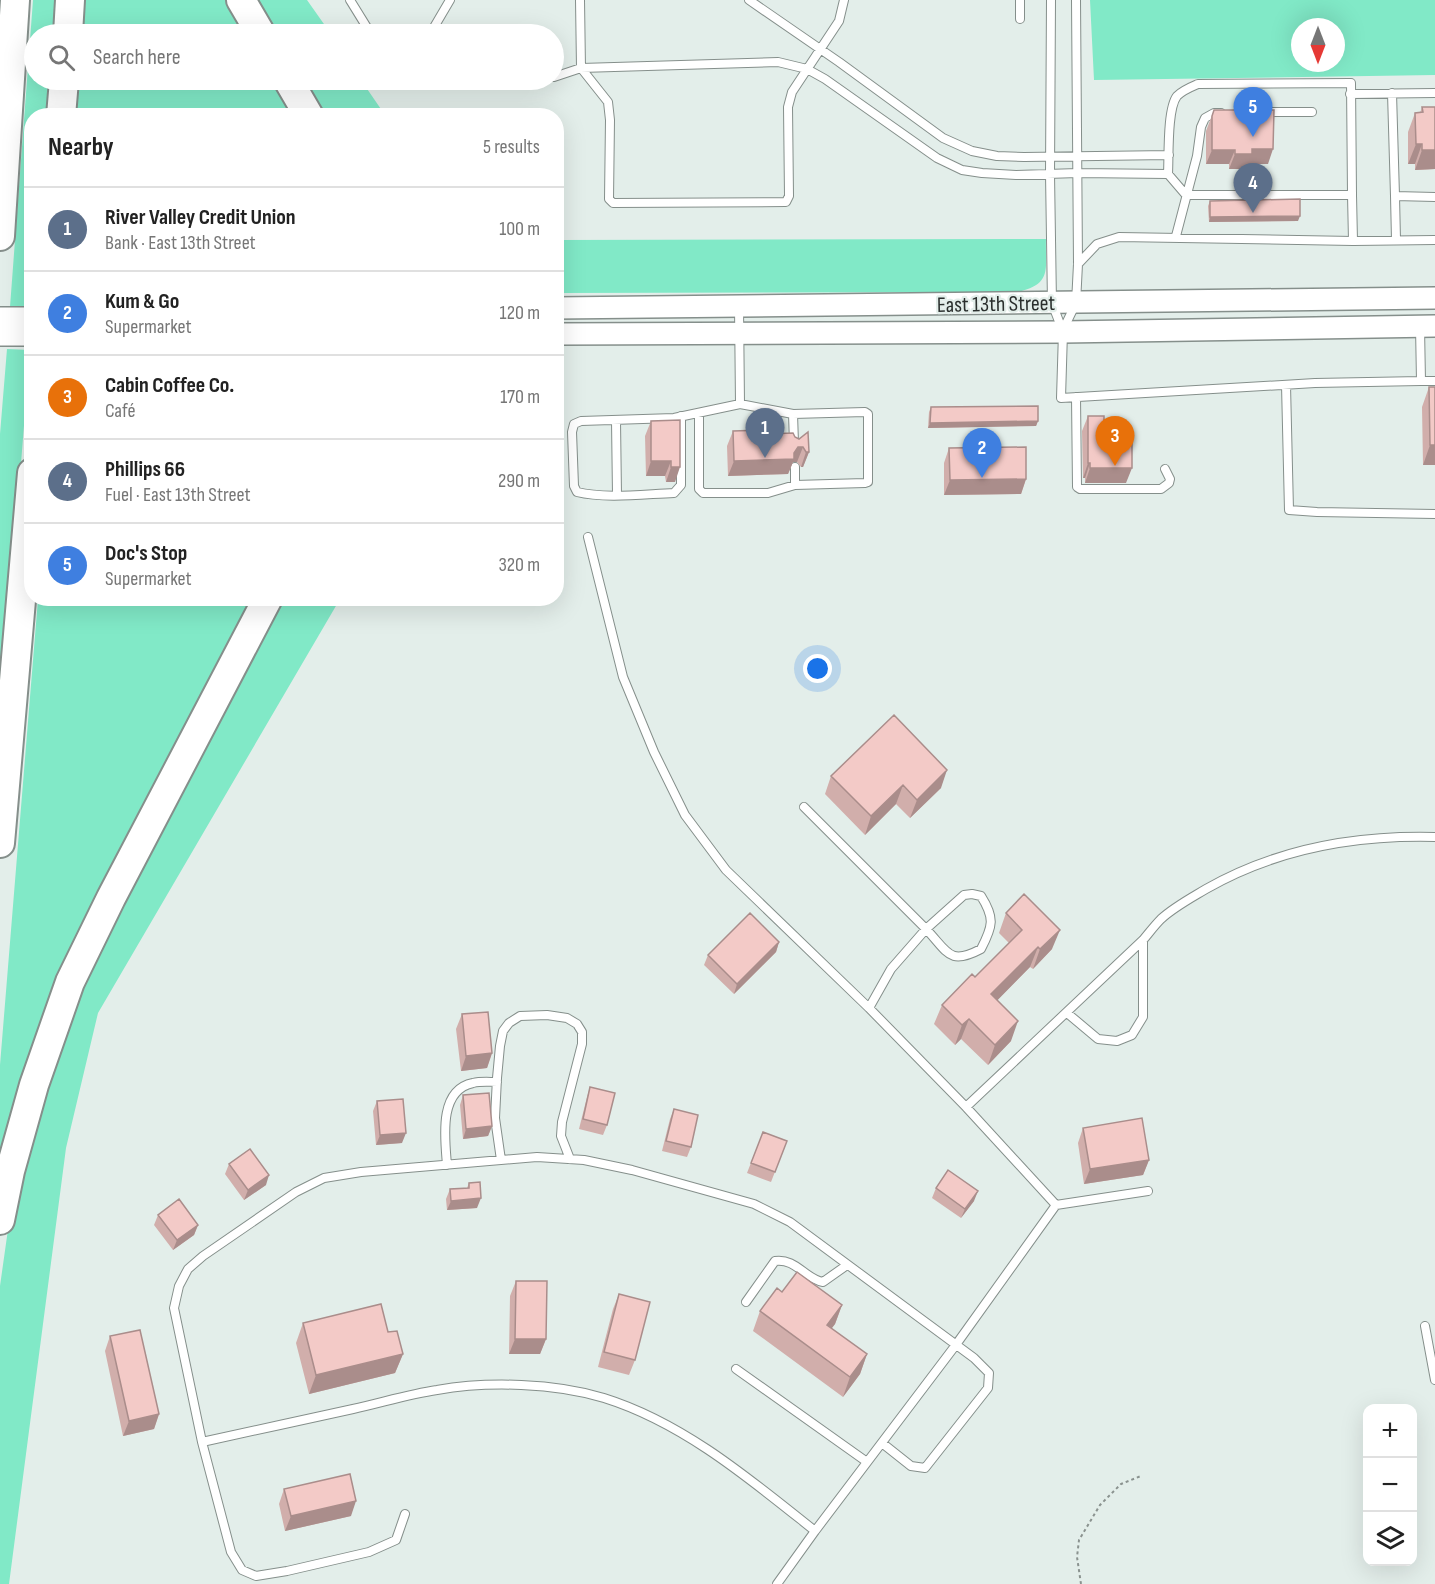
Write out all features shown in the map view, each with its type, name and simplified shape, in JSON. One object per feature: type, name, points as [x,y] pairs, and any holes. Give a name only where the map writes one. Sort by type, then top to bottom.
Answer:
[{"type":"highway","points":[[0,236],[15,0]]},
{"type":"highway","points":[[69,24],[70,0]]},
{"type":"highway","points":[[241,0],[255,24]]},
{"type":"highway","points":[[62,108],[63,90]]},
{"type":"highway","points":[[294,90],[304,108]]},
{"type":"highway","points":[[0,843],[24,566]]},
{"type":"highway","points":[[0,1220],[10,1171],[34,1085],[70,982],[111,898],[264,606]]},
{"type":"main road","name":"East 13th Street","points":[[564,308],[1435,298]]},
{"type":"main road","points":[[0,318],[24,318]]},
{"type":"main road","name":"East 13th Street","points":[[564,334],[1063,332],[1427,326]]},
{"type":"main road","points":[[0,335],[24,335]]},
{"type":"lane","points":[[350,0],[365,24]]},
{"type":"lane","points":[[436,24],[450,0]]},
{"type":"lane","points":[[580,0],[581,68],[608,102],[610,120],[609,199],[613,203],[786,202],[789,196],[788,107],[792,92],[839,21],[844,0]]},
{"type":"lane","points":[[749,0],[943,138],[972,151],[997,156],[1169,155]]},
{"type":"lane","points":[[1020,0],[1020,19]]},
{"type":"lane","points":[[1051,0],[1052,303],[1063,332]]},
{"type":"lane","points":[[1076,0],[1078,264],[1076,303],[1063,332],[1061,398],[1286,385],[1435,381]]},
{"type":"lane","points":[[564,74],[581,68],[778,62],[807,69],[825,79],[937,158],[962,170],[1016,175],[1168,174]]},
{"type":"lane","points":[[1352,195],[1186,195],[1168,174],[1172,111],[1176,98],[1188,88],[1198,84],[1351,83],[1353,241]]},
{"type":"lane","points":[[1392,93],[1396,240]]},
{"type":"lane","points":[[1350,94],[1435,93]]},
{"type":"lane","points":[[1258,112],[1312,112]]},
{"type":"lane","points":[[1176,236],[1197,156],[1201,127],[1205,118],[1214,113],[1225,113]]},
{"type":"lane","points":[[1395,196],[1435,197]]},
{"type":"lane","points":[[1078,264],[1097,244],[1119,237],[1435,240]]},
{"type":"lane","points":[[739,306],[740,404]]},
{"type":"lane","points":[[1421,381],[1427,326]]},
{"type":"lane","points":[[1286,385],[1289,510],[1435,514]]},
{"type":"lane","points":[[1076,397],[1077,487],[1080,489],[1161,489],[1169,483],[1170,479],[1166,470]]},
{"type":"lane","points":[[681,416],[681,485],[678,491],[617,495],[577,492],[574,486],[572,432],[574,424],[581,421],[616,421],[699,414],[724,406],[740,404],[794,414],[861,411],[867,414],[867,482],[795,485],[768,493],[701,492],[699,489],[699,414]]},
{"type":"lane","points":[[794,414],[794,448]]},
{"type":"lane","points":[[616,421],[617,495]]},
{"type":"lane","points":[[795,467],[795,485]]},
{"type":"lane","points":[[588,537],[623,677],[654,752],[685,815],[726,870],[869,1008],[966,1107],[1056,1205]]},
{"type":"lane","points":[[804,807],[926,929],[950,955],[965,958],[981,949],[992,922],[990,910],[981,896],[964,895],[926,929],[891,969],[869,1008]]},
{"type":"lane","points":[[966,1107],[1143,940],[1161,919],[1185,901],[1259,863],[1307,849],[1394,836],[1435,837]]},
{"type":"lane","points":[[1067,1013],[1098,1039],[1118,1041],[1132,1035],[1143,1017],[1143,940]]},
{"type":"lane","points":[[501,1160],[495,1118],[503,1032],[509,1023],[520,1016],[547,1015],[567,1018],[577,1024],[582,1032],[582,1044],[562,1122],[561,1136],[570,1159]]},
{"type":"lane","points":[[447,1165],[446,1122],[450,1101],[458,1091],[472,1083],[497,1082]]},
{"type":"lane","points":[[405,1514],[396,1540],[369,1552],[256,1576],[242,1570],[231,1552],[202,1442],[174,1308],[179,1286],[189,1269],[202,1256],[286,1198],[324,1178],[361,1172],[537,1157],[584,1160],[632,1170],[754,1204],[790,1222],[974,1358],[989,1373],[988,1388],[925,1468],[911,1466],[882,1443]]},
{"type":"lane","points":[[777,1584],[955,1346],[1056,1205],[1148,1191]]},
{"type":"lane","points":[[746,1302],[775,1261],[789,1261],[817,1281],[823,1282],[847,1265]]},
{"type":"lane","points":[[1425,1326],[1435,1380]]},
{"type":"lane","points":[[736,1369],[867,1462]]},
{"type":"lane","points":[[202,1442],[437,1389],[522,1385],[568,1389],[605,1398],[663,1424],[700,1445],[750,1479],[815,1531]]},
{"type":"path","points":[[1081,1584],[1077,1557],[1079,1540],[1100,1505],[1121,1484],[1142,1476]]},
{"type":"green space","points":[[33,0],[57,0],[55,24],[31,24]]},
{"type":"green space","points":[[84,0],[227,0],[240,24],[82,24]]},
{"type":"green space","points":[[257,0],[307,0],[324,24],[271,24]]},
{"type":"green space","points":[[1090,0],[1435,0],[1435,75],[1094,80]]},
{"type":"green space","points":[[26,90],[50,90],[49,108],[25,108]]},
{"type":"green space","points":[[77,90],[278,90],[288,108],[76,108]]},
{"type":"green space","points":[[309,90],[368,90],[380,108],[320,108]]},
{"type":"green space","points":[[24,120],[24,307],[10,307]]},
{"type":"green space","points":[[1046,239],[1046,267],[1042,280],[1037,285],[1018,292],[564,293],[564,240]]},
{"type":"green space","points":[[7,349],[24,350],[24,426],[0,728],[0,434]]},
{"type":"green space","points":[[37,606],[253,606],[237,637],[0,1176],[0,1065]]},
{"type":"green space","points":[[274,606],[336,606],[98,1013],[66,1148],[9,1584],[0,1584],[0,1286],[13,1194],[71,1006]]},
{"type":"building","points":[[1422,107],[1435,107],[1435,150],[1422,150],[1422,144],[1416,144],[1415,113],[1423,112]]},
{"type":"building","points":[[1214,110],[1274,110],[1273,149],[1252,149],[1252,154],[1235,154],[1235,150],[1212,150]]},
{"type":"building","points":[[1300,199],[1300,216],[1210,217],[1210,201]]},
{"type":"building","points":[[1429,387],[1435,387],[1435,445],[1430,445]]},
{"type":"building","points":[[1038,406],[1038,421],[930,423],[931,407]]},
{"type":"building","points":[[1088,416],[1104,416],[1104,436],[1132,436],[1132,468],[1090,468],[1090,463],[1088,463]]},
{"type":"building","points":[[680,420],[680,467],[671,467],[671,461],[651,461],[651,421]]},
{"type":"building","points":[[766,430],[766,434],[793,433],[799,439],[808,432],[809,452],[806,452],[803,447],[798,447],[794,453],[794,459],[734,461],[733,431]]},
{"type":"building","points":[[1026,447],[1026,479],[950,480],[949,448]]},
{"type":"building","points":[[894,715],[947,770],[917,800],[903,785],[871,816],[831,776]]},
{"type":"building","points":[[1024,894],[1060,930],[1040,949],[1038,947],[991,994],[1018,1021],[995,1045],[969,1019],[962,1025],[942,1005],[972,974],[975,977],[1022,930],[1006,913]]},
{"type":"building","points":[[750,913],[779,942],[737,984],[708,955]]},
{"type":"building","points":[[488,1012],[492,1053],[466,1056],[462,1014]]},
{"type":"building","points":[[590,1087],[615,1093],[607,1125],[583,1119]]},
{"type":"building","points":[[489,1093],[492,1126],[466,1129],[463,1095]]},
{"type":"building","points":[[403,1099],[406,1133],[380,1135],[377,1101]]},
{"type":"building","points":[[674,1109],[698,1115],[691,1147],[666,1141]]},
{"type":"building","points":[[1142,1118],[1149,1160],[1090,1169],[1083,1128]]},
{"type":"building","points":[[763,1132],[787,1141],[775,1172],[751,1163]]},
{"type":"building","points":[[250,1149],[269,1175],[248,1190],[229,1164]]},
{"type":"building","points":[[948,1170],[978,1191],[965,1209],[936,1188]]},
{"type":"building","points":[[480,1182],[481,1198],[451,1201],[450,1189],[469,1188],[469,1183]]},
{"type":"building","points":[[179,1199],[198,1225],[177,1240],[158,1215]]},
{"type":"building","points":[[797,1272],[842,1305],[827,1325],[867,1354],[850,1377],[760,1311],[777,1288],[782,1292]]},
{"type":"building","points":[[516,1281],[547,1281],[546,1339],[515,1339]]},
{"type":"building","points":[[619,1294],[650,1302],[635,1360],[604,1352]]},
{"type":"building","points":[[381,1304],[388,1332],[397,1331],[403,1354],[316,1375],[303,1323]]},
{"type":"building","points":[[140,1330],[159,1414],[129,1421],[110,1336]]},
{"type":"building","points":[[350,1474],[356,1501],[291,1516],[284,1489]]},
{"type":"place","name":"Doc's Stop","points":[[1253,137]]},
{"type":"place","name":"Phillips 66","points":[[1253,213]]},
{"type":"place","name":"River Valley Credit Union","points":[[765,458]]},
{"type":"place","name":"Cabin Coffee Co.","points":[[1115,466]]},
{"type":"place","name":"Kum & Go","points":[[982,478]]}]
